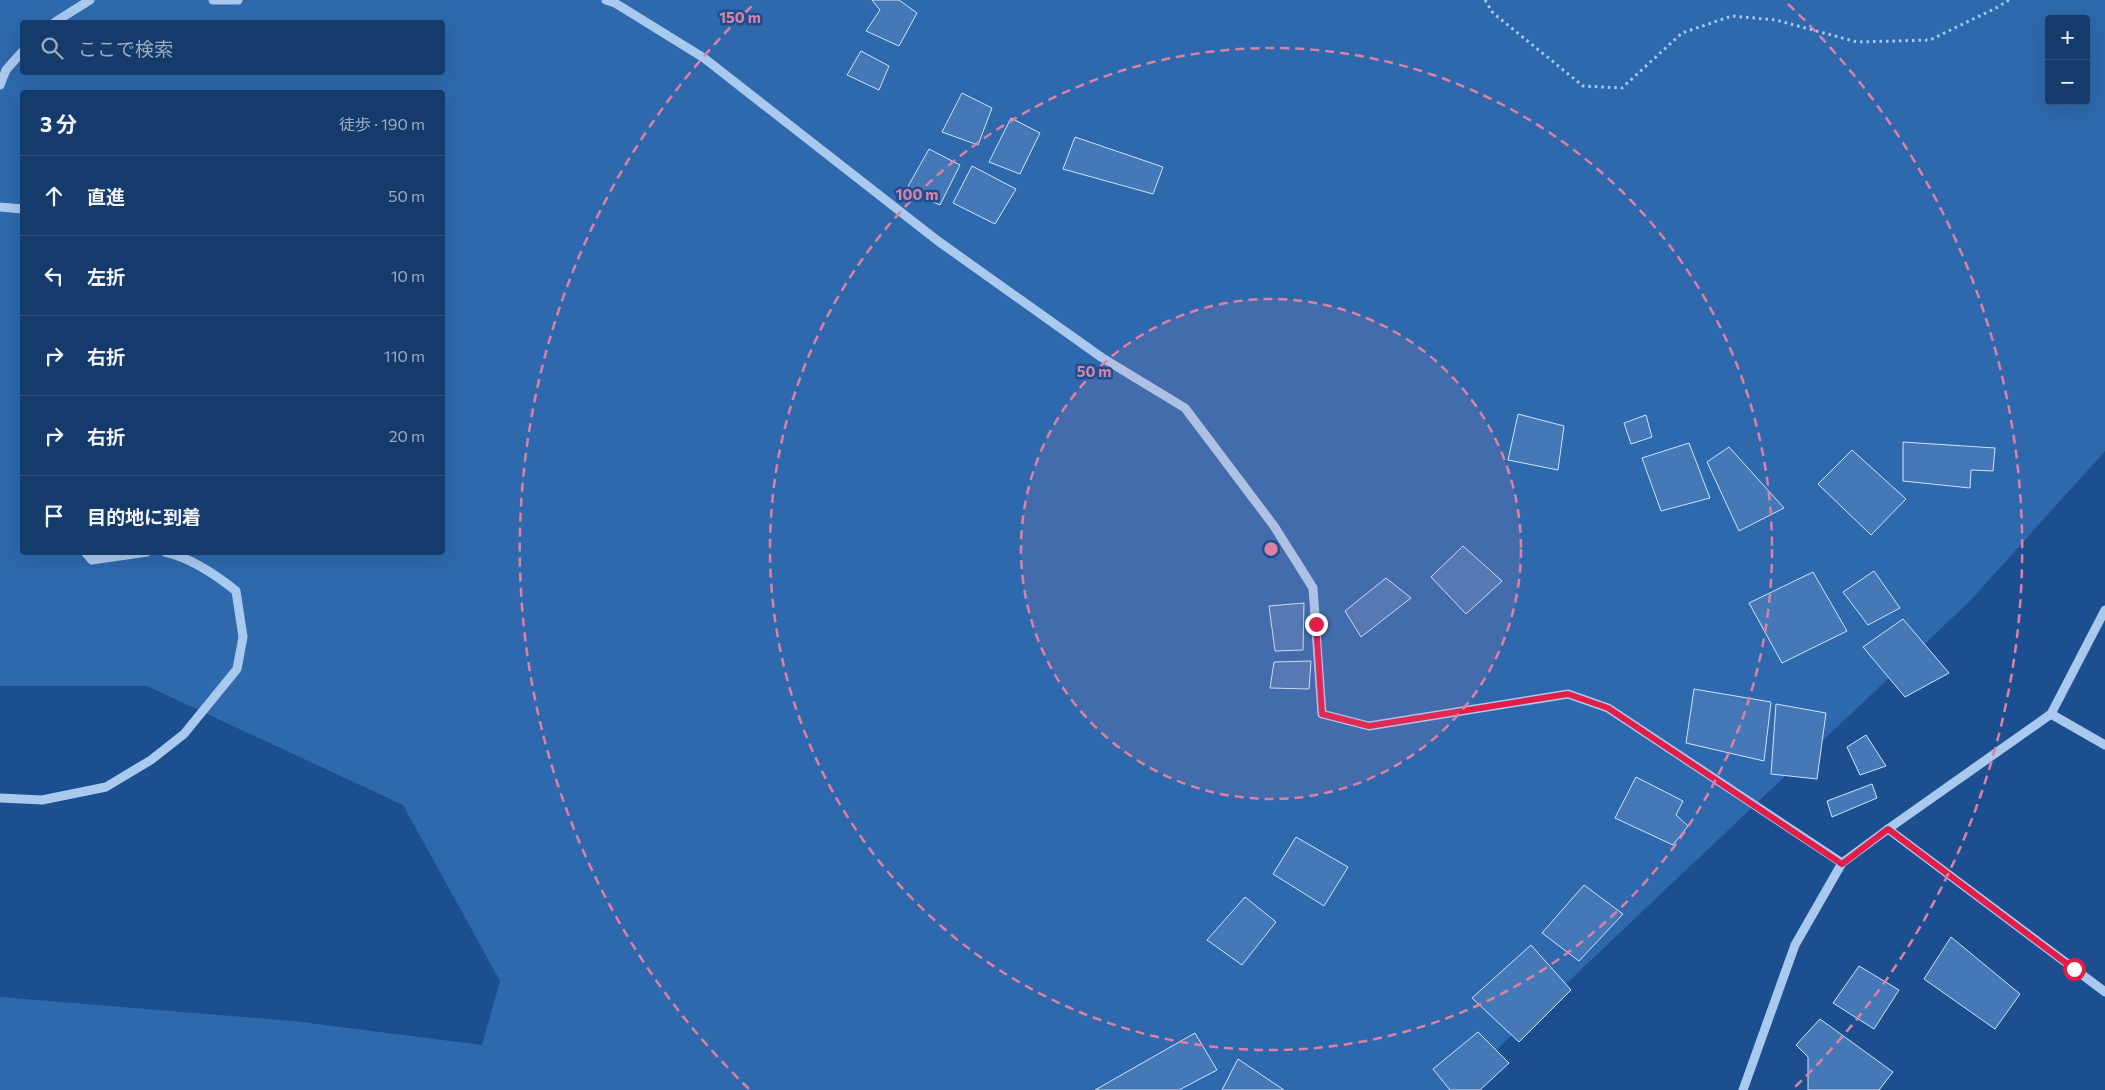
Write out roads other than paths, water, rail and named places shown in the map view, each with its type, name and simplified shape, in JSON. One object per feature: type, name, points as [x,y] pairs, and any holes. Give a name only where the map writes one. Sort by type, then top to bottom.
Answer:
[{"type":"street","points":[[58,20],[90,0]]},
{"type":"street","points":[[213,0],[238,0]]},
{"type":"street","points":[[606,0],[615,3],[704,58],[938,241],[1101,357],[1185,408],[1274,526],[1314,588],[1322,714],[1369,726],[1568,694],[1608,708],[1842,864]]},
{"type":"street","points":[[0,85],[6,70],[20,54]]},
{"type":"street","points":[[0,206],[20,210]]},
{"type":"street","points":[[88,555],[92,560],[126,555]]},
{"type":"street","points":[[0,798],[42,800],[106,787],[152,760],[184,734],[237,669],[243,637],[236,591],[217,575],[176,555]]},
{"type":"street","points":[[1743,1090],[1795,945],[1842,864],[1888,829],[2051,714],[2105,610]]},
{"type":"street","points":[[2051,714],[2105,745]]},
{"type":"street","points":[[1888,829],[2105,992]]}]
